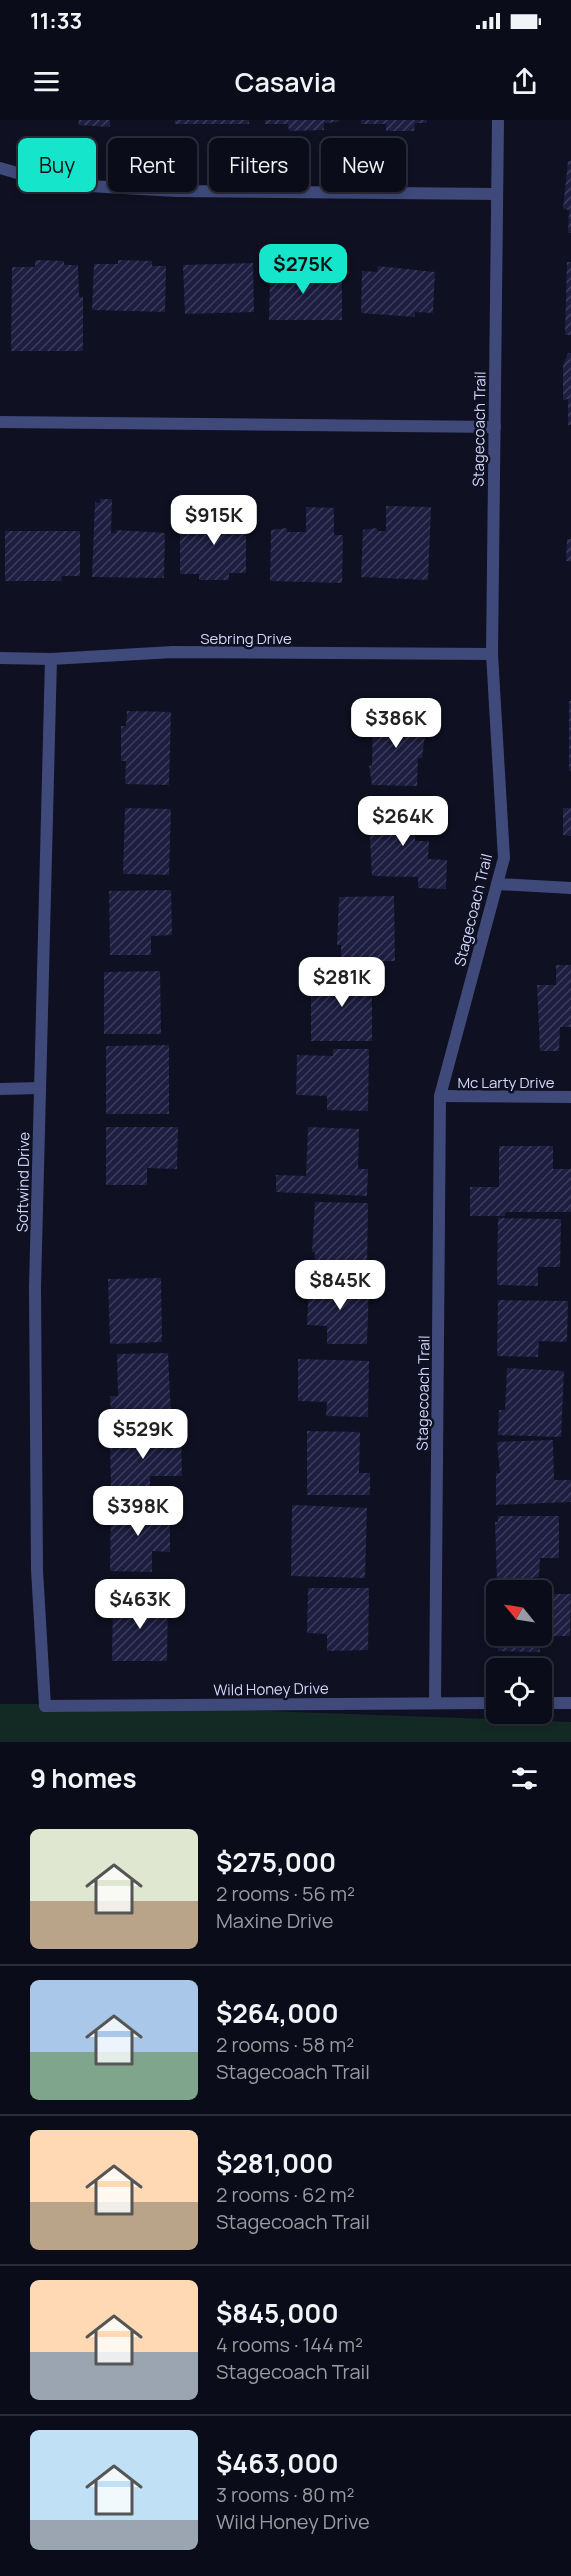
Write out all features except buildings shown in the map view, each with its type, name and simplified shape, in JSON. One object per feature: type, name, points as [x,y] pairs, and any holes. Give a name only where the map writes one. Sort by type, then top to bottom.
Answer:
[{"type":"street","name":"Stagecoach Trail","points":[[435,1702],[440,1096],[504,858],[492,654],[498,120]]},
{"type":"street","points":[[0,168],[55,184],[176,191],[497,194]]},
{"type":"street","points":[[0,422],[495,427]]},
{"type":"street","name":"Sebring Drive","points":[[0,658],[51,659],[172,652],[492,654]]},
{"type":"street","name":"Softwind Drive","points":[[45,1706],[37,1570],[35,1287],[51,659]]},
{"type":"street","points":[[497,884],[571,888]]},
{"type":"street","points":[[0,1089],[40,1088]]},
{"type":"street","name":"Mc Larty Drive","points":[[440,1096],[571,1097]]},
{"type":"street","name":"Wild Honey Drive","points":[[45,1706],[486,1703]]},
{"type":"street","points":[[552,1703],[571,1703]]},
{"type":"green space","points":[[0,1704],[70,1704],[486,1719],[486,1724],[571,1722],[571,1742],[0,1742]]}]
